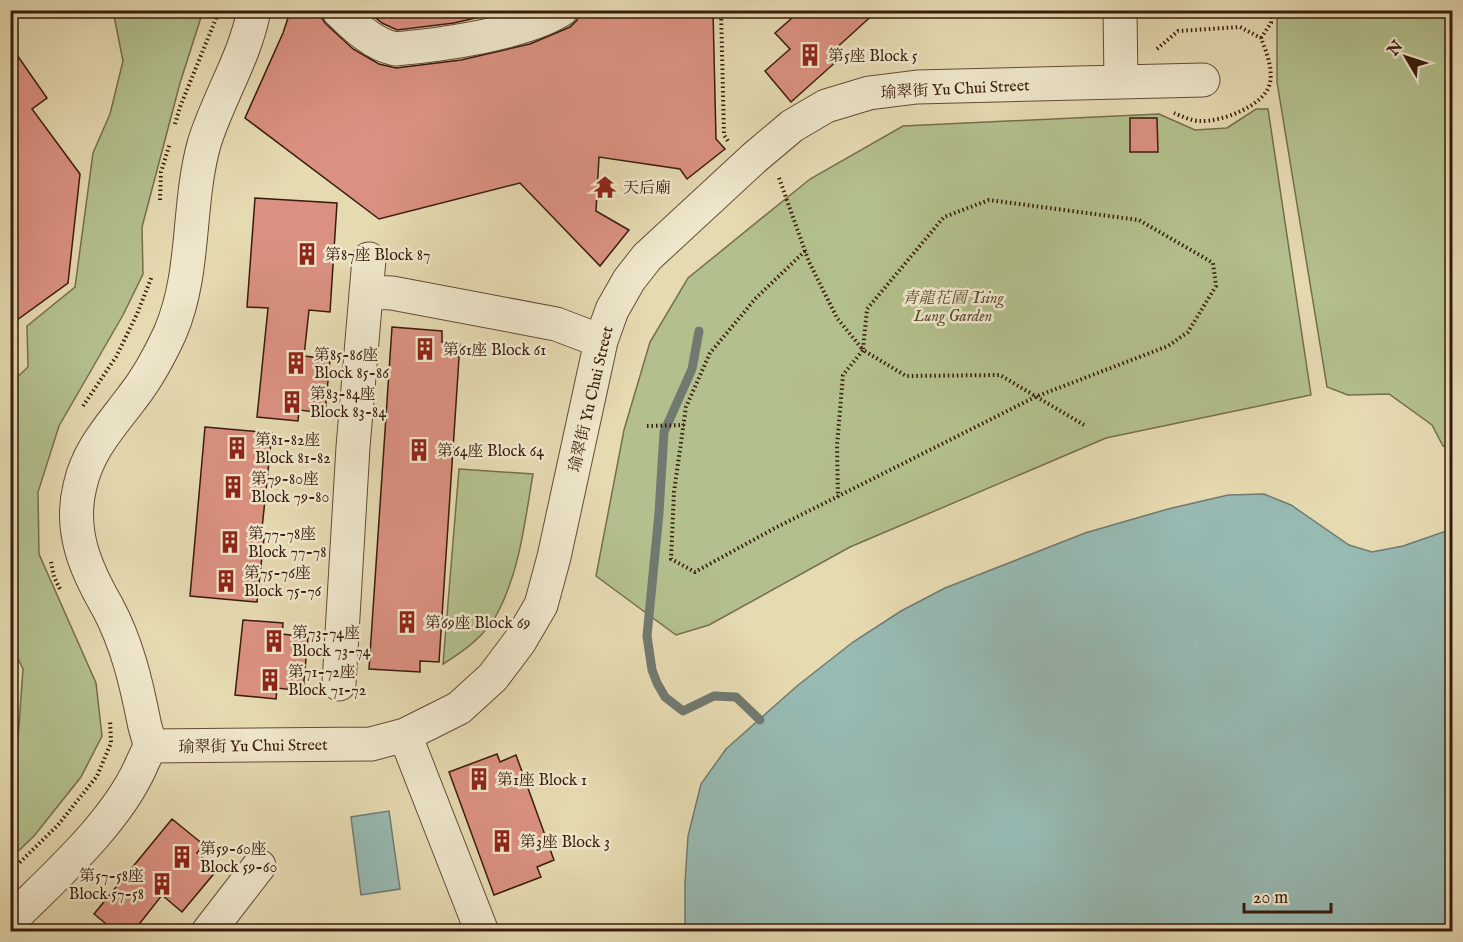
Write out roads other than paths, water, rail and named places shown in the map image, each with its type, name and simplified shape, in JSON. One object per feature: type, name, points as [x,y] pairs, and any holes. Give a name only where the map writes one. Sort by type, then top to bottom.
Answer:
[{"type":"street","points":[[10,921],[62,871],[111,815],[134,782],[149,746],[128,653],[119,630],[85,564],[76,524],[76,503],[86,464],[95,446],[146,378],[170,332],[181,303],[186,281],[193,205],[205,143],[215,114],[243,52],[255,10]]},
{"type":"street","points":[[338,10],[372,40],[395,50],[487,35],[525,25],[561,10]]},
{"type":"street","points":[[1120,10],[1121,82]]},
{"type":"street","name":"瑜翠街 Yu Chui Street","points":[[149,746],[371,744],[405,735],[459,708],[493,677],[520,641],[541,605],[554,557],[601,341],[612,310],[629,280],[647,257],[728,181],[792,126],[826,106],[868,93],[917,87],[1203,80]]},
{"type":"street","points":[[339,684],[353,447],[369,259]]},
{"type":"street","points":[[366,292],[392,293],[556,324],[601,341]]},
{"type":"street","points":[[405,735],[482,932]]},
{"type":"street","points":[[208,932],[259,866]]},
{"type":"water","points":[[1264,494],[1291,505],[1349,545],[1372,552],[1403,546],[1452,529],[1452,931],[685,931],[688,836],[701,784],[726,749],[797,686],[853,642],[901,611],[945,588],[1085,533],[1168,509],[1228,495]]},
{"type":"water","points":[[389,811],[400,889],[361,895],[351,817]]},
{"type":"waterway","points":[[699,331],[692,369],[664,432],[647,636],[652,670],[665,697],[683,711],[714,696],[736,697],[760,720]]},
{"type":"place","name":"第5座 Block 5","points":[[810,55]]},
{"type":"place","name":"天后廟","points":[[605,187]]},
{"type":"place","name":"第87座 Block 87","points":[[307,254]]},
{"type":"place","name":"第61座 Block 61","points":[[425,349]]},
{"type":"place","name":"第85-86座 Block 85-86","points":[[296,363]]},
{"type":"place","name":"第83-84座 Block 83-84","points":[[292,402]]},
{"type":"place","name":"第81-82座 Block 81-82","points":[[237,448]]},
{"type":"place","name":"第64座 Block 64","points":[[419,450]]},
{"type":"place","name":"第79-80座 Block 79-80","points":[[233,487]]},
{"type":"place","name":"第77-78座 Block 77-78","points":[[230,542]]},
{"type":"place","name":"第75-76座 Block 75-76","points":[[226,581]]},
{"type":"place","name":"第69座 Block 69","points":[[407,622]]},
{"type":"place","name":"第73-74座 Block 73-74","points":[[274,641]]},
{"type":"place","name":"第71-72座 Block 71-72","points":[[270,680]]},
{"type":"place","name":"第1座 Block 1","points":[[479,779]]},
{"type":"place","name":"第3座 Block 3","points":[[502,841]]},
{"type":"place","name":"第59-60座 Block 59-60","points":[[182,857]]},
{"type":"place","name":"第57-58座 Block 57-58","points":[[162,884]]},
{"type":"park label","name":"青龍花園 Tsing Lung Garden","points":[[953,306]]}]
